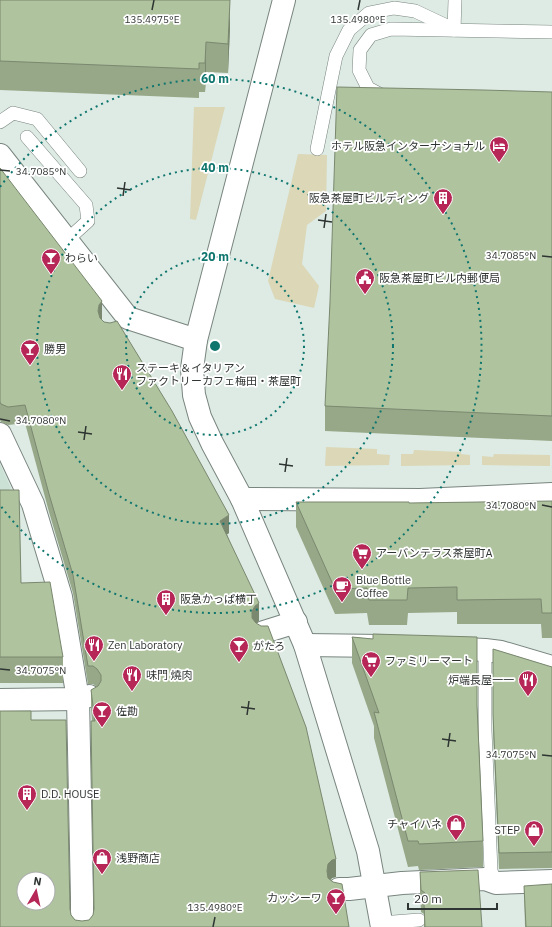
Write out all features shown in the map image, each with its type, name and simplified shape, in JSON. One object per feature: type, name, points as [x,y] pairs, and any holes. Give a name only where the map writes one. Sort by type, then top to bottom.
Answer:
[{"type":"street","points":[[284,0],[196,340],[192,369],[194,395],[200,417],[242,499],[305,645],[368,851],[382,925]]},
{"type":"street","points":[[0,155],[67,240],[120,323],[196,340]]},
{"type":"street","points":[[0,434],[23,504],[61,597],[83,698],[87,899],[82,927]]},
{"type":"street","points":[[242,499],[420,500],[552,494]]},
{"type":"street","points":[[264,632],[296,622]]},
{"type":"street","points":[[305,645],[402,647]]},
{"type":"street","points":[[424,647],[500,652],[552,667]]},
{"type":"street","points":[[0,700],[83,698]]},
{"type":"street","points":[[339,889],[485,879],[496,883],[552,881]]},
{"type":"lane","points":[[454,30],[455,0]]},
{"type":"lane","points":[[317,148],[336,56],[349,30],[369,13],[394,8],[415,11],[454,30]]},
{"type":"lane","points":[[396,99],[389,98],[368,88],[359,70],[360,50],[371,35],[391,28],[552,32]]},
{"type":"lane","points":[[0,122],[12,113],[37,119],[80,171]]},
{"type":"lane","points":[[27,137],[86,205],[88,221],[67,240]]},
{"type":"lane","points":[[485,650],[485,730],[491,871],[496,883]]},
{"type":"lane","points":[[382,925],[419,920]]},
{"type":"shaded area","points":[[194,107],[225,107],[196,220],[190,219]]},
{"type":"shaded area","points":[[298,154],[327,155],[326,211],[307,225],[302,264],[319,286],[314,308],[275,299],[268,281]]},
{"type":"shaded area","points":[[326,447],[377,449],[377,454],[390,455],[389,465],[325,466]]},
{"type":"shaded area","points":[[414,450],[461,452],[461,454],[470,455],[470,465],[401,466],[401,454],[413,454]]},
{"type":"shaded area","points":[[494,454],[550,455],[550,466],[482,465],[482,456],[493,457]]},
{"type":"shaded area","points":[[0,464],[11,488],[3,496],[0,496]]},
{"type":"building","points":[[0,0],[230,0],[228,44],[206,42],[205,63],[199,63],[199,69],[0,61]]},
{"type":"building","name":"阪急茶屋町ビルディング","points":[[337,87],[552,92],[552,416],[325,406]]},
{"type":"building","name":"阪急かっぱ横丁","points":[[0,168],[102,301],[99,305],[98,311],[100,318],[104,322],[110,323],[117,321],[172,411],[229,515],[220,521],[259,603],[252,611],[252,618],[261,626],[268,626],[306,727],[336,859],[332,860],[328,864],[328,878],[333,882],[342,884],[349,927],[0,927],[0,711],[31,711],[31,720],[66,720],[70,909],[71,915],[75,920],[89,920],[93,915],[94,909],[91,721],[95,721],[91,690],[98,686],[101,681],[101,675],[97,669],[93,666],[88,666],[73,575],[25,405],[8,407],[1,404]]},
{"type":"building","points":[[0,490],[19,490],[21,583],[50,582],[63,657],[0,657]]},
{"type":"building","points":[[552,501],[552,613],[542,613],[541,599],[457,600],[457,587],[408,588],[407,600],[369,600],[367,588],[335,589],[296,502],[409,503]]},
{"type":"building","points":[[373,634],[477,637],[477,705],[483,841],[419,844],[418,841],[408,841],[374,712],[379,713],[352,637],[373,639]]},
{"type":"building","points":[[493,649],[552,667],[552,852],[499,853],[493,714]]},
{"type":"building","points":[[478,870],[482,927],[425,927],[424,904],[427,897],[421,890],[420,872]]},
{"type":"building","points":[[552,884],[552,927],[526,927],[524,886]]},
{"type":"place","name":"ホテル阪急インターナショナル","points":[[499,163]]},
{"type":"place","name":"阪急茶屋町ビルディング","points":[[443,215]]},
{"type":"place","name":"わらい","points":[[51,275]]},
{"type":"place","name":"阪急茶屋町ビル内郵便局","points":[[365,295]]},
{"type":"place","name":"勝男","points":[[30,366]]},
{"type":"place","name":"ステーキ＆イタリアン ファクトリーカフェ梅田・茶屋町","points":[[122,391]]},
{"type":"place","name":"アーバンテラス茶屋町A","points":[[362,570]]},
{"type":"place","name":"Blue Bottle Coffee","points":[[342,603]]},
{"type":"place","name":"阪急かっぱ横丁","points":[[166,616]]},
{"type":"place","name":"Zen Laboratory","points":[[94,662]]},
{"type":"place","name":"がたろ","points":[[239,663]]},
{"type":"place","name":"ファミリーマート","points":[[371,678]]},
{"type":"place","name":"味門 燒肉","points":[[132,692]]},
{"type":"place","name":"炉端長屋一一","points":[[528,697]]},
{"type":"place","name":"佐勘","points":[[102,728]]},
{"type":"place","name":"D.D. HOUSE","points":[[27,811]]},
{"type":"place","name":"チャイハネ","points":[[456,841]]},
{"type":"place","name":"STEP","points":[[534,847]]},
{"type":"place","name":"浅野商店","points":[[102,875]]},
{"type":"place","name":"カッシーワ","points":[[336,915]]}]
